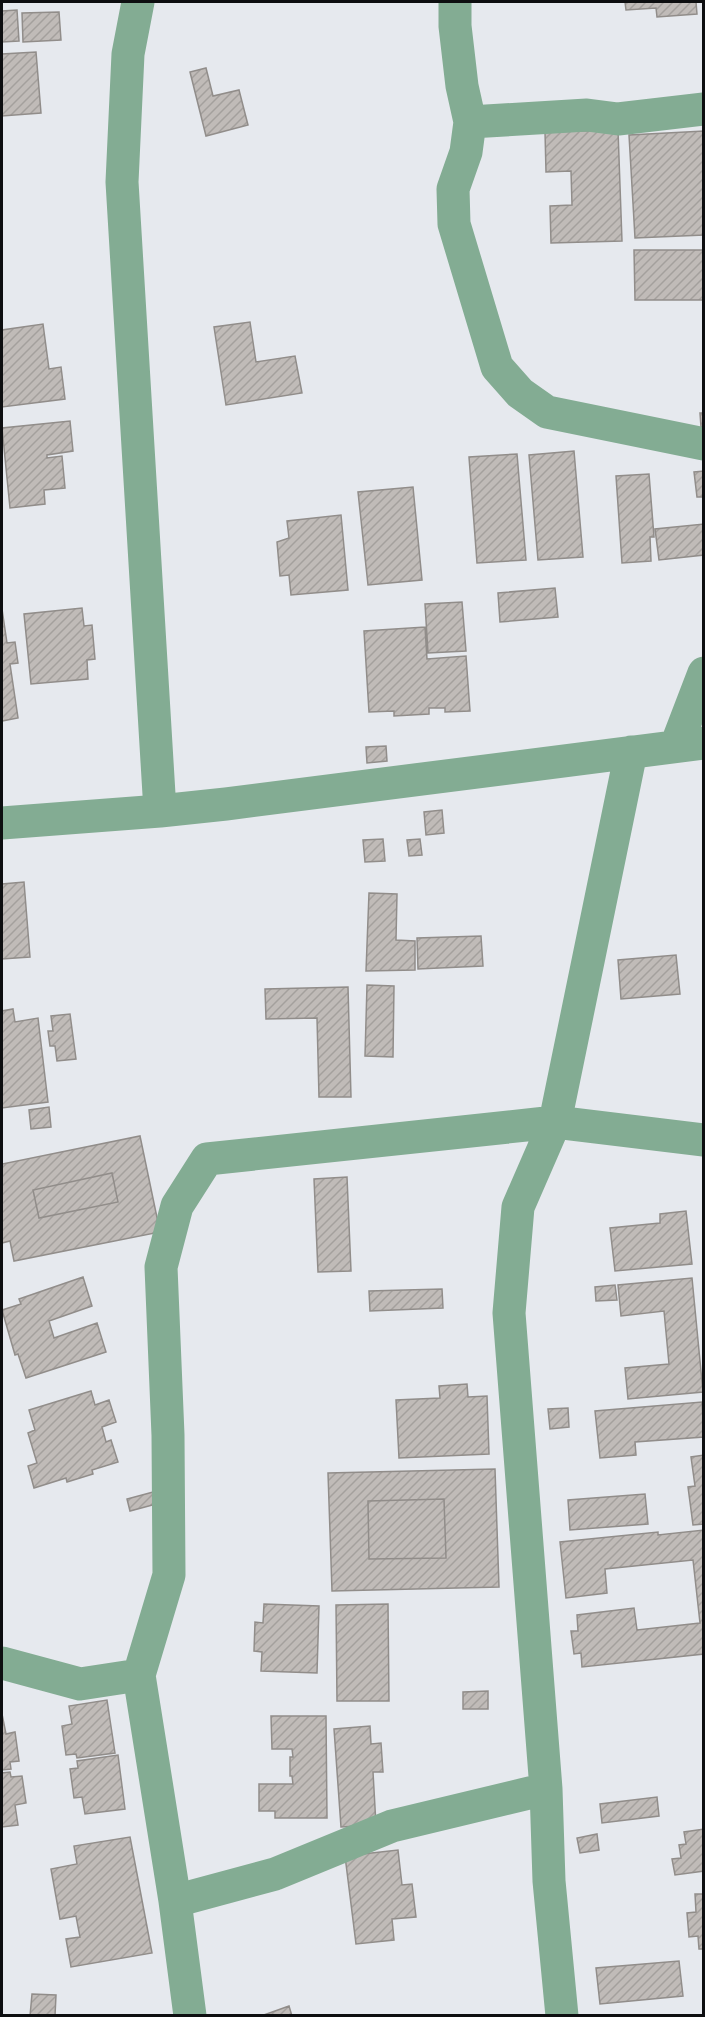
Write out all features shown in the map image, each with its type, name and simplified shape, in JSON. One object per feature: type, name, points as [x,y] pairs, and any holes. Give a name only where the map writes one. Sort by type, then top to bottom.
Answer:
[{"type":"street","points":[[138,2],[128,54],[122,182],[160,811]]},
{"type":"street","points":[[455,2],[461,76],[470,122],[466,152],[453,189],[454,224],[497,367],[520,393],[548,412],[704,444]]},
{"type":"street","points":[[470,122],[587,115],[618,119],[704,109]]},
{"type":"street","points":[[2,823],[160,811],[690,744],[704,673]]},
{"type":"street","points":[[562,2016],[549,1881],[546,1789],[509,1313],[518,1207],[555,1122],[631,752]]},
{"type":"street","points":[[190,2016],[175,1901],[139,1675],[169,1575],[168,1435],[161,1267],[177,1206],[207,1160],[555,1122],[704,1140]]},
{"type":"street","points":[[2,1663],[80,1684],[139,1675]]},
{"type":"street","points":[[175,1901],[276,1874],[392,1826],[546,1789]]},
{"type":"building","points":[[625,2],[696,2],[697,14],[657,17],[656,8],[626,10]]},
{"type":"building","points":[[17,10],[19,41],[2,42],[2,11]]},
{"type":"building","points":[[59,12],[61,40],[23,42],[22,13]]},
{"type":"building","points":[[36,52],[41,113],[2,116],[2,54]]},
{"type":"building","points":[[206,68],[213,96],[239,90],[248,125],[206,136],[190,72]]},
{"type":"building","points":[[618,130],[622,241],[551,243],[550,206],[572,205],[571,171],[546,172],[545,132]]},
{"type":"building","points":[[704,131],[704,235],[635,238],[629,135]]},
{"type":"building","points":[[634,250],[704,250],[704,300],[635,300]]},
{"type":"building","points":[[250,322],[256,362],[295,356],[302,393],[226,405],[214,327]]},
{"type":"building","points":[[43,324],[49,369],[61,367],[65,399],[2,407],[2,330]]},
{"type":"building","points":[[700,413],[704,413],[704,427],[701,427]]},
{"type":"building","points":[[70,421],[73,451],[47,455],[47,458],[62,456],[65,488],[44,490],[45,504],[10,508],[2,428]]},
{"type":"building","points":[[574,451],[583,557],[538,560],[529,455]]},
{"type":"building","points":[[517,454],[526,560],[477,563],[469,457]]},
{"type":"building","points":[[704,471],[704,497],[697,497],[694,472]]},
{"type":"building","points":[[649,474],[654,537],[650,537],[651,561],[622,563],[616,476]]},
{"type":"building","points":[[413,487],[422,580],[368,585],[358,492]]},
{"type":"building","points":[[341,515],[348,590],[291,595],[289,575],[280,576],[277,542],[289,538],[287,521]]},
{"type":"building","points":[[704,524],[704,555],[659,560],[655,529]]},
{"type":"building","points":[[555,588],[558,617],[500,622],[498,593]]},
{"type":"building","points":[[462,602],[466,651],[428,653],[425,604]]},
{"type":"building","points":[[82,608],[84,626],[92,625],[95,659],[87,660],[88,679],[31,684],[24,614]]},
{"type":"building","points":[[2,609],[7,643],[15,642],[18,663],[10,664],[18,718],[2,721]]},
{"type":"building","points":[[425,627],[427,659],[466,656],[470,711],[445,712],[445,708],[429,708],[429,714],[394,716],[394,711],[369,712],[364,631]]},
{"type":"building","points":[[386,746],[387,761],[367,763],[366,747]]},
{"type":"building","points":[[442,810],[444,833],[426,835],[424,812]]},
{"type":"building","points":[[383,839],[385,861],[365,862],[363,840]]},
{"type":"building","points":[[420,839],[422,855],[409,856],[407,840]]},
{"type":"building","points":[[24,882],[30,957],[2,959],[2,884]]},
{"type":"building","points":[[369,893],[397,894],[396,940],[415,941],[415,970],[366,971]]},
{"type":"building","points":[[481,936],[483,966],[418,969],[417,938]]},
{"type":"building","points":[[676,955],[680,994],[621,999],[618,960]]},
{"type":"building","points":[[367,985],[394,986],[393,1057],[365,1056]]},
{"type":"building","points":[[348,987],[351,1097],[319,1097],[317,1018],[266,1019],[265,989]]},
{"type":"building","points":[[13,1009],[15,1022],[38,1018],[48,1102],[2,1108],[2,1011]]},
{"type":"building","points":[[70,1014],[76,1059],[57,1061],[55,1046],[50,1046],[48,1031],[53,1031],[51,1016]]},
{"type":"building","points":[[49,1107],[51,1127],[31,1129],[29,1110]]},
{"type":"building","points":[[140,1136],[160,1232],[14,1261],[10,1241],[2,1243],[2,1164]],"holes":[[[112,1173],[118,1202],[39,1218],[33,1190]]]},
{"type":"building","points":[[112,1173],[118,1202],[39,1218],[33,1190]]},
{"type":"building","points":[[347,1177],[351,1271],[318,1272],[314,1179]]},
{"type":"building","points":[[686,1211],[692,1264],[615,1271],[610,1228],[660,1223],[660,1214]]},
{"type":"building","points":[[83,1277],[92,1306],[49,1321],[54,1338],[97,1323],[106,1352],[26,1378],[18,1354],[15,1355],[2,1310],[21,1304],[19,1299]]},
{"type":"building","points":[[692,1278],[703,1392],[628,1399],[625,1368],[669,1364],[664,1311],[621,1316],[618,1285]]},
{"type":"building","points":[[615,1285],[617,1300],[596,1301],[595,1287]]},
{"type":"building","points":[[442,1289],[443,1308],[370,1311],[369,1291]]},
{"type":"building","points":[[467,1384],[468,1397],[487,1396],[489,1454],[399,1458],[396,1400],[440,1398],[439,1386]]},
{"type":"building","points":[[91,1391],[95,1405],[109,1400],[116,1422],[102,1427],[106,1442],[111,1440],[118,1462],[92,1470],[93,1474],[67,1482],[66,1478],[34,1488],[28,1466],[37,1463],[28,1433],[35,1430],[29,1410]]},
{"type":"building","points":[[702,1402],[704,1437],[635,1442],[636,1455],[600,1458],[595,1411]]},
{"type":"building","points":[[568,1408],[569,1427],[550,1429],[548,1409]]},
{"type":"building","points":[[704,1455],[704,1524],[693,1525],[688,1487],[695,1486],[691,1457]]},
{"type":"building","points":[[495,1469],[499,1587],[332,1591],[328,1473]],"holes":[[[444,1499],[446,1558],[369,1559],[368,1501]]]},
{"type":"building","points":[[157,1491],[160,1503],[130,1511],[127,1499]]},
{"type":"building","points":[[645,1494],[648,1524],[570,1530],[568,1500]]},
{"type":"building","points":[[444,1499],[446,1558],[369,1559],[368,1501]]},
{"type":"building","points":[[704,1530],[704,1654],[582,1667],[581,1653],[574,1654],[571,1631],[578,1631],[577,1615],[634,1608],[637,1630],[700,1623],[693,1560],[605,1569],[607,1593],[566,1598],[560,1542],[658,1532],[658,1535]]},
{"type":"building","points":[[264,1604],[319,1606],[317,1673],[261,1671],[262,1652],[254,1651],[255,1622],[263,1623]]},
{"type":"building","points":[[388,1604],[389,1701],[337,1701],[336,1605]]},
{"type":"building","points":[[488,1691],[488,1709],[463,1709],[463,1692]]},
{"type":"building","points":[[107,1700],[115,1753],[77,1758],[76,1754],[66,1755],[62,1726],[72,1724],[69,1706]]},
{"type":"building","points":[[2,1714],[6,1734],[15,1732],[19,1761],[10,1762],[11,1769],[2,1770]]},
{"type":"building","points":[[271,1716],[326,1716],[327,1818],[275,1818],[275,1811],[259,1811],[259,1784],[293,1784],[292,1776],[290,1776],[292,1749],[272,1749]]},
{"type":"building","points":[[370,1726],[371,1744],[381,1743],[383,1772],[373,1772],[376,1825],[341,1827],[334,1729]]},
{"type":"building","points":[[118,1755],[125,1809],[85,1814],[82,1797],[74,1798],[70,1769],[78,1768],[77,1761]]},
{"type":"building","points":[[10,1772],[11,1777],[22,1776],[26,1803],[15,1805],[18,1825],[2,1827],[2,1773]]},
{"type":"building","points":[[657,1797],[659,1816],[602,1823],[600,1804]]},
{"type":"building","points":[[704,1829],[704,1871],[675,1875],[672,1859],[681,1858],[679,1845],[686,1844],[684,1832]]},
{"type":"building","points":[[597,1834],[599,1850],[580,1853],[577,1838]]},
{"type":"building","points":[[130,1837],[152,1953],[71,1967],[66,1939],[80,1937],[76,1916],[60,1919],[51,1869],[77,1864],[74,1846]]},
{"type":"building","points":[[398,1850],[402,1885],[412,1884],[416,1917],[392,1919],[394,1940],[356,1944],[345,1856]]},
{"type":"building","points":[[695,1894],[704,1894],[704,1949],[699,1949],[698,1936],[689,1937],[687,1913],[696,1912]]},
{"type":"building","points":[[679,1961],[683,1996],[600,2004],[596,1968]]},
{"type":"building","points":[[32,1994],[56,1995],[55,2016],[30,2016]]},
{"type":"building","points":[[289,2006],[292,2016],[261,2016]]}]
